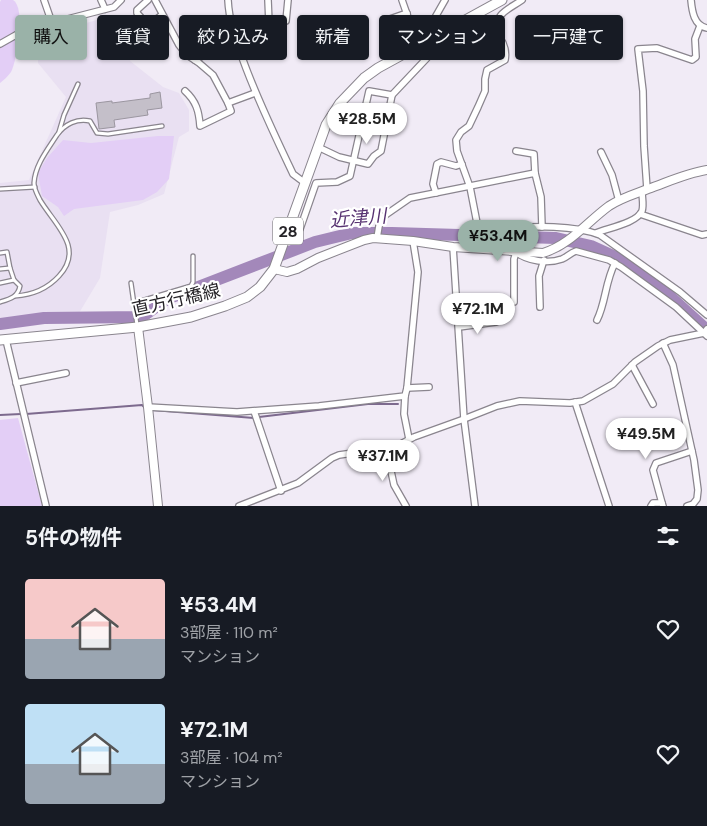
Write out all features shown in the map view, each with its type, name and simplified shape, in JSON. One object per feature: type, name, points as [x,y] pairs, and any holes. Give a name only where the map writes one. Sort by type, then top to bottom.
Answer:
[{"type":"main road","name":"直方行橋線","points":[[475,15],[502,0]]},
{"type":"main road","name":"直方行橋線","points":[[3,340],[138,327],[191,317],[247,297],[260,287],[274,269],[326,125],[340,103],[353,89],[378,68],[393,60]]},
{"type":"street","points":[[44,0],[49,15]]},
{"type":"street","points":[[101,0],[105,9]]},
{"type":"street","points":[[82,15],[114,7],[121,0]]},
{"type":"street","points":[[138,15],[137,10],[148,0]]},
{"type":"street","points":[[155,0],[162,15]]},
{"type":"street","points":[[228,0],[229,15]]},
{"type":"street","points":[[268,0],[269,15]]},
{"type":"street","points":[[287,15],[288,0]]},
{"type":"street","points":[[401,15],[407,13],[402,0]]},
{"type":"street","points":[[436,15],[445,0]]},
{"type":"street","points":[[500,15],[522,0]]},
{"type":"street","points":[[691,0],[693,13],[700,26],[707,28]]},
{"type":"street","points":[[504,60],[487,70],[485,91],[478,108],[469,126],[461,132],[456,140],[457,150],[470,187],[476,223],[482,229],[542,227],[596,233],[636,219],[643,205],[645,190],[643,91],[638,49],[657,48],[692,60],[696,58],[695,39],[700,26]]},
{"type":"street","points":[[169,27],[179,45]]},
{"type":"street","points":[[0,44],[15,36]]},
{"type":"street","points":[[184,91],[192,98],[199,110],[200,126],[231,111],[213,75],[195,60]]},
{"type":"street","points":[[244,60],[255,93],[293,174],[305,183]]},
{"type":"street","points":[[318,147],[328,153],[368,164],[381,151],[392,94],[425,60]]},
{"type":"street","points":[[287,233],[294,235],[300,229],[316,183],[337,182],[350,176],[368,91],[392,94]]},
{"type":"street","points":[[228,103],[255,93]]},
{"type":"street","points":[[516,151],[534,154],[535,173],[541,198],[542,227]]},
{"type":"street","points":[[602,152],[612,175],[619,201]]},
{"type":"street","points":[[436,193],[433,184],[437,164],[441,162],[456,166],[462,164]]},
{"type":"street","points":[[274,269],[287,272],[297,269],[318,258],[364,240],[377,238],[516,252],[544,253],[554,250],[619,201],[692,172],[707,170]]},
{"type":"street","points":[[377,238],[379,226],[384,216],[410,198],[535,173]]},
{"type":"street","points":[[640,214],[702,235],[707,234]]},
{"type":"street","points":[[596,233],[680,292],[707,315]]},
{"type":"street","points":[[409,439],[404,414],[418,272],[412,241]]},
{"type":"street","points":[[453,246],[464,419],[474,506]]},
{"type":"street","points":[[516,252],[523,258],[554,261],[576,251],[615,263],[676,307],[706,332]]},
{"type":"street","points":[[514,302],[514,259],[516,252]]},
{"type":"street","points":[[540,307],[539,276],[544,260]]},
{"type":"street","points":[[597,320],[603,307],[605,292],[615,263]]},
{"type":"street","points":[[459,327],[496,322]]},
{"type":"street","points":[[138,327],[158,506]]},
{"type":"street","points":[[239,506],[298,483],[339,455],[395,447],[409,439],[497,406],[520,401],[583,401],[613,384],[646,352],[670,340],[706,332]]},
{"type":"street","points":[[3,340],[16,383],[46,506]]},
{"type":"street","points":[[663,343],[673,365],[692,451],[698,490],[697,499],[693,504],[687,506]]},
{"type":"street","points":[[632,365],[653,404]]},
{"type":"street","points":[[16,383],[66,373]]},
{"type":"street","points":[[407,388],[429,388]]},
{"type":"street","points":[[148,407],[237,412],[319,406],[405,396]]},
{"type":"street","points":[[575,402],[609,506]]},
{"type":"street","points":[[254,411],[281,491]]},
{"type":"street","points":[[386,448],[394,484],[406,506]]},
{"type":"street","points":[[651,506],[654,503],[662,504],[654,470],[656,463],[692,451]]},
{"type":"lane","points":[[58,135],[64,115],[78,84]]},
{"type":"lane","points":[[15,296],[38,291],[55,280],[65,270],[70,261],[70,249],[67,238],[46,210],[35,191],[37,168],[58,135],[71,122],[82,119],[90,121],[97,133],[102,134],[162,126]]},
{"type":"lane","points":[[0,189],[35,187]]},
{"type":"lane","points":[[0,253],[7,252],[14,280],[20,286],[19,293],[10,299],[0,302]]},
{"type":"lane","points":[[134,303],[191,286],[193,282],[193,256]]},
{"type":"lane","points":[[0,269],[10,268]]},
{"type":"lane","points":[[0,283],[14,280]]},
{"type":"lane","points":[[131,283],[138,327]]},
{"type":"shaded area","points":[[1,0],[13,0],[17,5],[19,15],[15,15],[15,58],[13,66],[11,72],[0,83]]},
{"type":"shaded area","points":[[97,20],[97,60],[130,60],[163,87],[179,93],[189,110],[189,131],[179,137],[164,194],[138,205],[110,212],[100,278],[79,313],[0,319],[0,183],[29,180],[66,97],[38,63],[38,60],[87,60],[87,23]]},
{"type":"shaded area","points":[[174,136],[169,179],[157,192],[143,200],[74,209],[64,216],[58,207],[42,196],[38,173],[47,158],[63,140],[91,143]]},
{"type":"shaded area","points":[[18,418],[42,506],[0,506],[0,420]]},
{"type":"building","points":[[160,92],[162,108],[147,110],[148,115],[114,120],[115,127],[99,129],[96,103],[150,98],[150,94]]},
{"type":"waterway","name":"近津川","points":[[0,324],[44,318],[142,317],[167,299],[315,242],[352,233],[392,233],[556,238],[591,246],[624,261],[665,292],[707,330]]},
{"type":"waterway","points":[[259,417],[368,404],[398,404]]},
{"type":"waterway","points":[[26,414],[142,405],[145,408]]},
{"type":"waterway","points":[[152,410],[254,418]]},
{"type":"waterway","points":[[0,415],[21,414]]}]
